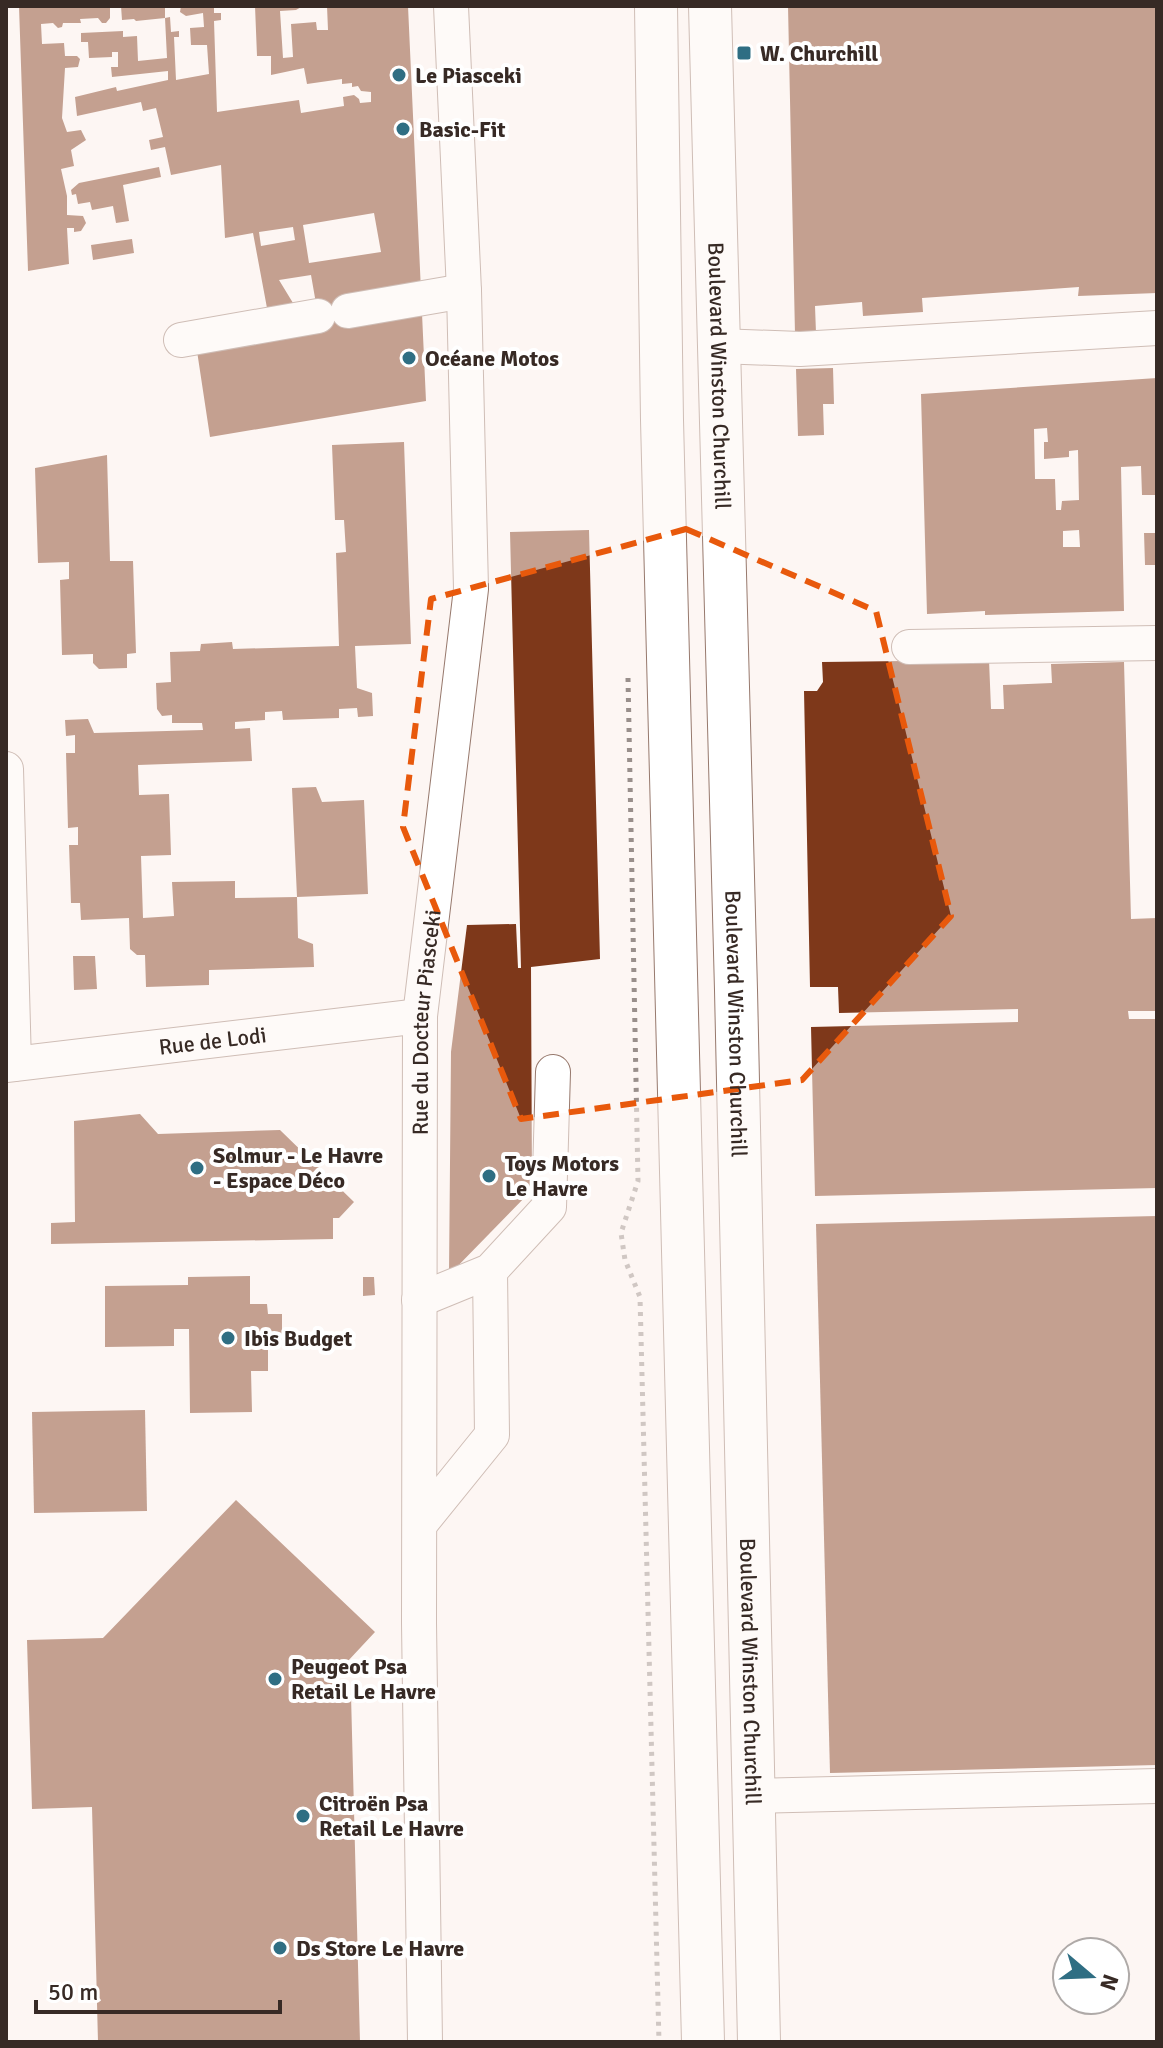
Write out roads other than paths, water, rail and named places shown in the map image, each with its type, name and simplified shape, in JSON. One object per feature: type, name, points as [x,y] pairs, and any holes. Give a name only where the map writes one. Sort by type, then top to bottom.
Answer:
[{"type":"main road","points":[[656,6],[662,420],[703,2042]]},
{"type":"main road","name":"Boulevard Winston Churchill","points":[[710,6],[759,2042]]},
{"type":"street","name":"Rue du Docteur Piasceki","points":[[425,2042],[420,1524],[420,1016],[471,589],[464,291],[451,6]]},
{"type":"street","points":[[181,340],[464,291]]},
{"type":"street","points":[[718,346],[797,350],[1157,328]]},
{"type":"street","points":[[909,647],[1157,643]]},
{"type":"street","points":[[6,769],[10,1065]]},
{"type":"street","name":"Rue de Lodi","points":[[10,1065],[420,1016]]},
{"type":"street","points":[[419,1300],[490,1271],[549,1207],[553,1072]]},
{"type":"street","points":[[420,1524],[492,1435],[490,1271]]},
{"type":"street","points":[[752,1796],[1157,1786]]},
{"type":"place","name":"W. Churchill","points":[[744,53]]},
{"type":"place","name":"Le Piasceki","points":[[399,75]]},
{"type":"place","name":"Basic-Fit","points":[[403,129]]},
{"type":"place","name":"Océane Motos","points":[[409,358]]},
{"type":"place","name":"Solmur - Le Havre - Espace Déco","points":[[197,1168]]},
{"type":"place","name":"Toys Motors Le Havre","points":[[489,1176]]},
{"type":"place","name":"Ibis Budget","points":[[228,1338]]},
{"type":"place","name":"Peugeot Psa Retail Le Havre","points":[[275,1679]]},
{"type":"place","name":"Citroën Psa Retail Le Havre","points":[[303,1816]]},
{"type":"place","name":"Ds Store Le Havre","points":[[280,1948]]}]
